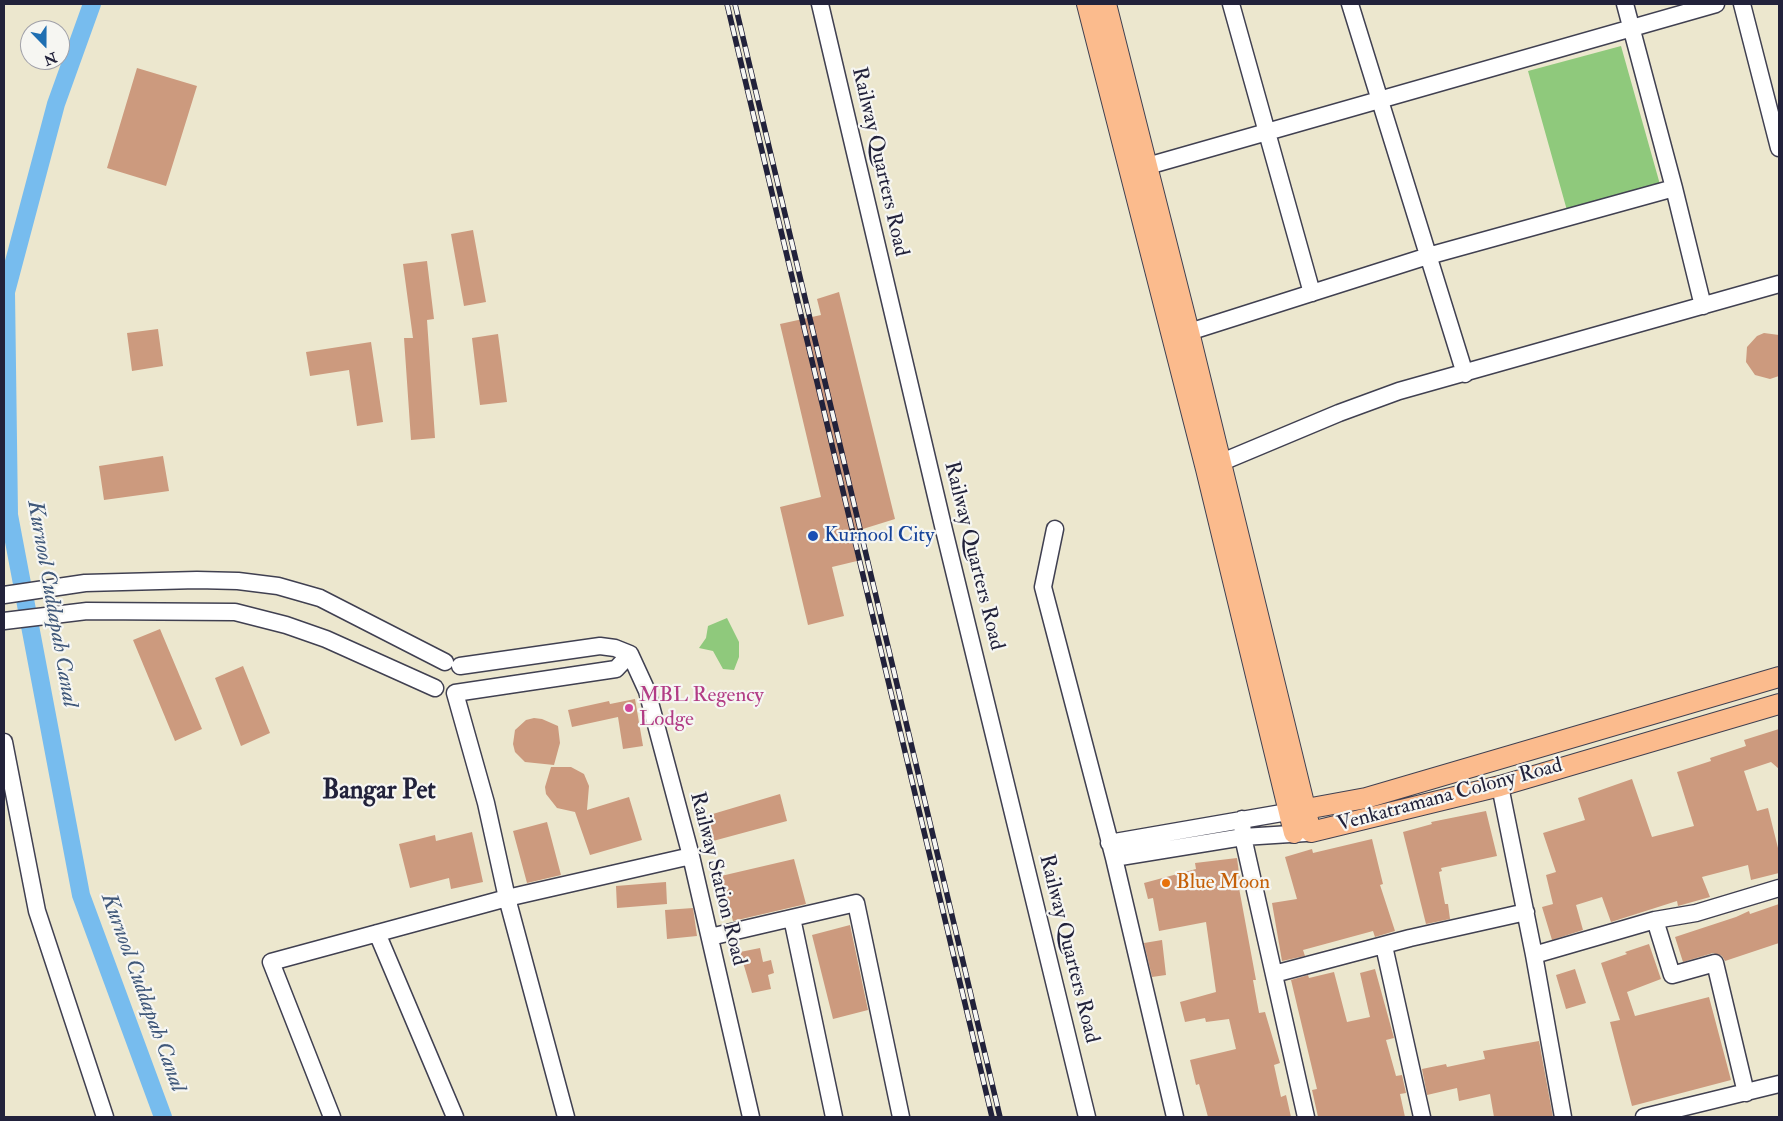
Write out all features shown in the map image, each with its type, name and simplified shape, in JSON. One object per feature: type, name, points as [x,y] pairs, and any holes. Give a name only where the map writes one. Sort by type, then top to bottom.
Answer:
[{"type":"main road","points":[[1087,4],[1189,332],[1213,466]]},
{"type":"main road","points":[[1106,4],[1139,169],[1302,833]]},
{"type":"main road","points":[[1296,811],[1366,798],[1779,676]]},
{"type":"main road","name":"Venkatramana Colony Road","points":[[1302,833],[1500,786],[1779,704]]},
{"type":"street","name":"Railway Quarters Road","points":[[820,4],[949,550],[1087,1117]]},
{"type":"street","points":[[1231,4],[1312,293]]},
{"type":"street","points":[[1350,4],[1465,374]]},
{"type":"street","points":[[1625,4],[1703,306]]},
{"type":"street","points":[[1139,169],[1266,131],[1716,4]]},
{"type":"street","points":[[1742,4],[1779,148]]},
{"type":"street","points":[[1189,332],[1428,256],[1674,188]]},
{"type":"street","points":[[1213,466],[1339,413],[1399,391],[1465,374],[1779,284]]},
{"type":"street","points":[[1055,529],[1043,587],[1112,850],[1175,1117]]},
{"type":"street","points":[[4,595],[85,583],[197,580],[238,581],[278,586],[320,598],[452,664],[464,681],[455,693]]},
{"type":"street","points":[[4,621],[87,611],[235,612],[286,626],[326,640],[435,688],[444,694],[616,670],[630,654],[615,648],[600,646],[452,664],[436,667],[432,678],[435,688]]},
{"type":"street","name":"Railway Station Road","points":[[630,654],[647,691],[691,856],[751,1117]]},
{"type":"street","points":[[455,693],[486,803],[507,898],[566,1117]]},
{"type":"street","points":[[4,742],[37,911],[105,1117]]},
{"type":"street","points":[[1500,786],[1526,912],[1563,1117]]},
{"type":"street","points":[[1112,850],[1242,819],[1296,811]]},
{"type":"street","points":[[1242,819],[1243,837],[1306,1117]]},
{"type":"street","name":"Venkatramana Colony Road","points":[[1112,850],[1302,833]]},
{"type":"street","points":[[332,1117],[271,962],[507,898],[691,856]]},
{"type":"street","points":[[1534,955],[1655,920],[1696,913],[1779,888]]},
{"type":"street","points":[[710,937],[856,903],[901,1117]]},
{"type":"street","points":[[1274,974],[1526,912]]},
{"type":"street","points":[[792,918],[834,1117]]},
{"type":"street","points":[[1655,920],[1672,975],[1715,964],[1746,1093]]},
{"type":"street","points":[[377,933],[455,1117]]},
{"type":"street","points":[[1384,946],[1422,1117]]},
{"type":"street","points":[[1644,1117],[1779,1084]]},
{"type":"green space","points":[[1621,46],[1661,188],[1568,214],[1528,71]]},
{"type":"green space","points":[[727,618],[739,642],[739,657],[734,670],[723,669],[713,651],[699,648],[706,638],[708,626]]},
{"type":"building","points":[[137,68],[197,86],[166,186],[107,168]]},
{"type":"building","points":[[473,230],[486,302],[464,306],[451,234]]},
{"type":"building","points":[[427,261],[434,319],[427,320],[435,438],[411,440],[404,338],[413,338],[403,264]]},
{"type":"building","points":[[839,292],[895,519],[850,533],[857,561],[832,567],[844,616],[808,625],[780,507],[821,497],[780,324],[821,315],[817,299]]},
{"type":"building","points":[[158,329],[163,366],[132,371],[127,333]]},
{"type":"building","points":[[1764,333],[1779,335],[1779,376],[1770,379],[1755,375],[1746,362],[1747,347],[1757,336]]},
{"type":"building","points":[[498,334],[507,402],[480,405],[472,338]]},
{"type":"building","points":[[371,342],[383,422],[357,426],[349,370],[310,376],[306,352]]},
{"type":"building","points":[[163,456],[169,491],[104,500],[99,466]]},
{"type":"building","points":[[160,629],[202,729],[175,741],[133,640]]},
{"type":"building","points":[[243,666],[270,733],[241,746],[215,678]]},
{"type":"building","points":[[635,699],[643,746],[623,749],[618,717],[572,727],[568,710],[609,701],[610,704]]},
{"type":"building","points":[[542,719],[558,726],[560,743],[554,765],[525,762],[515,752],[513,744],[515,730],[526,720]]},
{"type":"building","points":[[1779,729],[1779,769],[1771,762],[1744,771],[1757,811],[1768,808],[1779,852],[1779,873],[1751,880],[1748,865],[1702,877],[1710,897],[1678,906],[1677,901],[1611,922],[1602,897],[1576,905],[1583,930],[1552,940],[1542,907],[1553,904],[1546,875],[1556,872],[1543,833],[1585,820],[1578,798],[1632,779],[1652,837],[1694,826],[1677,772],[1711,761],[1710,758],[1746,746],[1744,740]]},
{"type":"building","points":[[551,767],[571,767],[584,774],[589,786],[587,810],[629,797],[642,840],[590,855],[575,812],[557,808],[546,794],[545,787]]},
{"type":"building","points":[[780,794],[787,821],[713,841],[706,816]]},
{"type":"building","points":[[1486,811],[1497,856],[1441,868],[1442,871],[1439,872],[1450,919],[1426,924],[1403,832],[1432,824],[1431,822]]},
{"type":"building","points":[[547,822],[561,875],[527,883],[513,831]]},
{"type":"building","points":[[472,832],[483,882],[451,889],[449,878],[410,888],[399,844],[435,835],[436,841]]},
{"type":"building","points":[[1372,839],[1383,884],[1380,885],[1395,931],[1375,937],[1373,931],[1303,950],[1305,956],[1282,961],[1272,903],[1297,899],[1285,857],[1312,849],[1313,853]]},
{"type":"building","points":[[1237,858],[1241,888],[1239,888],[1256,980],[1253,980],[1259,1013],[1265,1012],[1280,1063],[1274,1065],[1281,1097],[1286,1095],[1291,1117],[1208,1117],[1199,1084],[1196,1085],[1190,1060],[1236,1049],[1229,1019],[1206,1022],[1205,1018],[1185,1022],[1180,1002],[1216,992],[1206,922],[1159,931],[1153,898],[1148,899],[1144,883],[1196,869],[1195,863]]},
{"type":"building","points":[[794,859],[806,904],[733,921],[721,876]]},
{"type":"building","points":[[666,882],[667,904],[617,908],[616,886]]},
{"type":"building","points":[[1779,904],[1779,943],[1725,961],[1722,956],[1713,953],[1683,962],[1675,937],[1749,911],[1750,914]]},
{"type":"building","points":[[693,908],[697,936],[667,939],[665,910]]},
{"type":"building","points":[[850,925],[868,1010],[833,1019],[812,935]]},
{"type":"building","points":[[1162,940],[1166,975],[1152,977],[1144,943]]},
{"type":"building","points":[[1649,944],[1661,979],[1627,992],[1635,1016],[1709,997],[1731,1080],[1632,1106],[1610,1022],[1620,1020],[1601,963]]},
{"type":"building","points":[[760,948],[763,962],[771,960],[774,973],[768,975],[771,989],[752,993],[740,952]]},
{"type":"building","points":[[1375,969],[1394,1038],[1386,1040],[1396,1076],[1402,1075],[1406,1093],[1400,1094],[1405,1117],[1318,1117],[1312,1090],[1317,1089],[1291,980],[1308,975],[1309,978],[1334,972],[1347,1022],[1370,1017],[1360,973]]},
{"type":"building","points":[[1575,969],[1586,1003],[1566,1009],[1556,975]]},
{"type":"building","points":[[1539,1041],[1553,1117],[1494,1117],[1490,1094],[1459,1101],[1457,1088],[1427,1095],[1422,1069],[1446,1064],[1447,1067],[1485,1059],[1483,1051]]},
{"type":"waterway","name":"Kurnool Cuddapah Canal","points":[[92,4],[56,104],[6,292],[9,515],[81,895],[163,1117]]},
{"type":"railway","points":[[727,4],[992,1117]]},
{"type":"railway","points":[[735,4],[1000,1117]]},
{"type":"place","name":"Kurnool City","points":[[813,536]]},
{"type":"place","name":"MBL Regency Lodge","points":[[629,708]]},
{"type":"place","name":"Blue Moon","points":[[1166,883]]},
{"type":"district","name":"Bangar Pet","points":[[379,792]]}]
